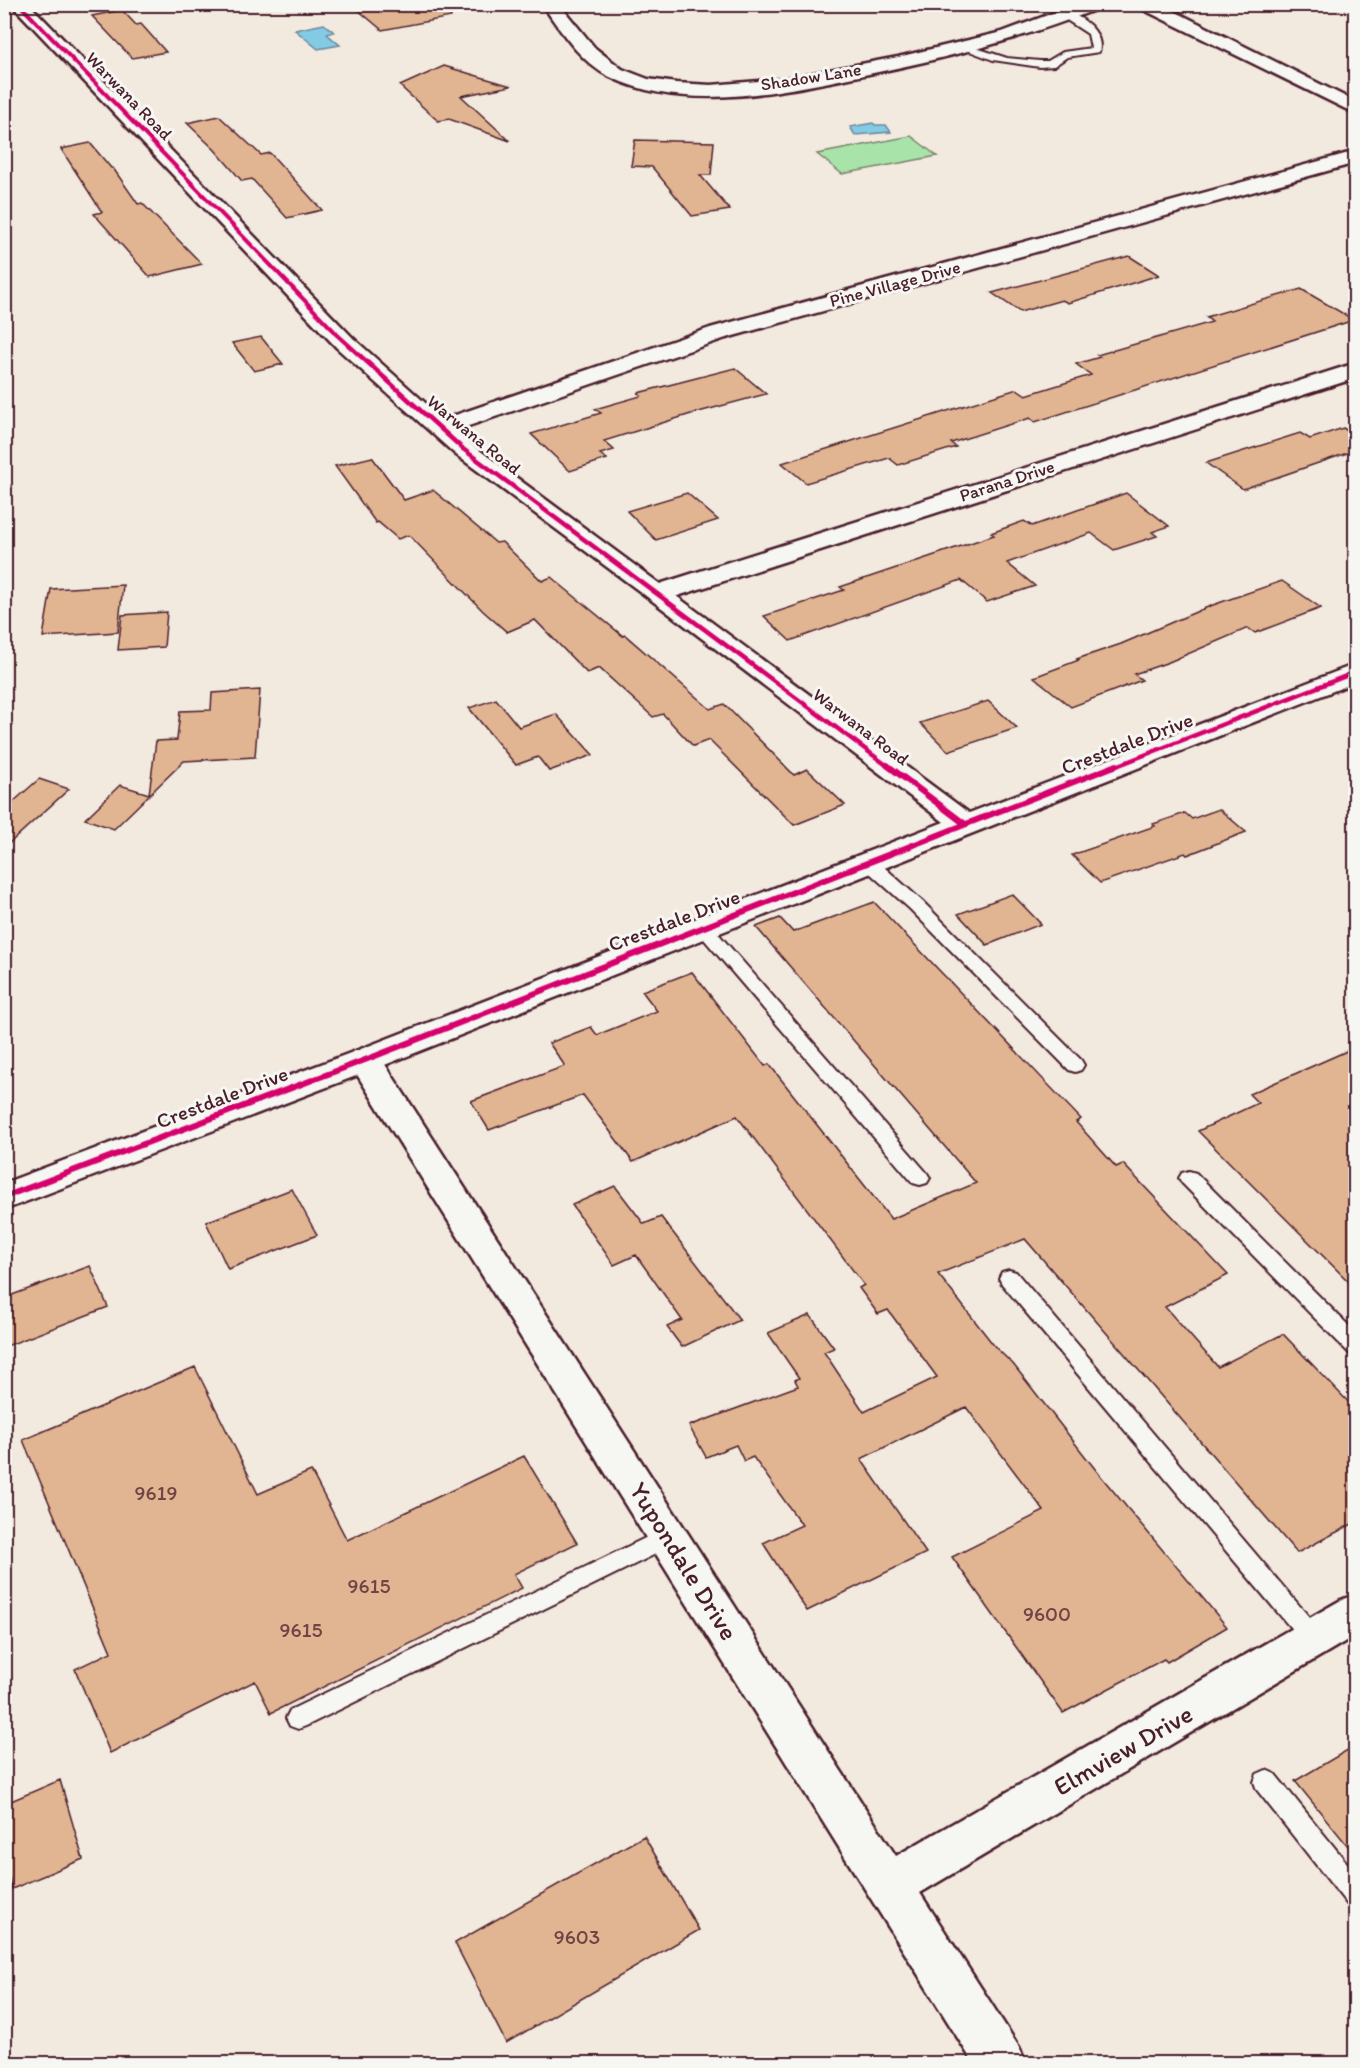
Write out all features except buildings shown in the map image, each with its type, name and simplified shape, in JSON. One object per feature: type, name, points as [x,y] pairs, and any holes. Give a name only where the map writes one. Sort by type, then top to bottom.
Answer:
[{"type":"street","name":"Warwana Road","points":[[19,4],[345,342],[463,449],[659,593],[965,824]]},
{"type":"street","name":"Shadow Lane","points":[[550,4],[599,63],[631,80],[659,86],[720,89],[784,83],[964,47],[1026,30],[1094,4]]},
{"type":"street","points":[[1146,4],[1356,110]]},
{"type":"street","name":"Pine Village Drive","points":[[440,428],[718,333],[1356,157]]},
{"type":"street","name":"Parana Drive","points":[[659,593],[1356,370]]},
{"type":"street","name":"Crestdale Drive","points":[[4,1197],[365,1060],[1356,672]]},
{"type":"street","name":"Yupondale Drive","points":[[365,1060],[1002,2064]]},
{"type":"street","name":"Elmview Drive","points":[[889,1885],[1356,1613]]},
{"type":"lane","points":[[964,47],[1004,61],[1043,65],[1052,64],[1060,55],[1088,54],[1096,50],[1098,42],[1092,33],[1065,15]]},
{"type":"lane","points":[[868,862],[916,905],[1075,1065]]},
{"type":"lane","points":[[703,927],[920,1178]]},
{"type":"lane","points":[[1189,1178],[1356,1347]]},
{"type":"lane","points":[[1009,1278],[1312,1638]]},
{"type":"lane","points":[[298,1718],[668,1537]]},
{"type":"lane","points":[[1266,1782],[1356,1895]]},
{"type":"green space","points":[[911,136],[937,156],[842,174],[817,154]]},
{"type":"water","points":[[324,24],[334,32],[327,34],[340,45],[318,49],[295,30]]},
{"type":"water","points":[[873,123],[886,125],[891,132],[855,135],[850,127]]},
{"type":"cycle path","points":[[19,4],[345,343],[463,449],[659,593],[965,824]]},
{"type":"cycle path","points":[[4,1197],[365,1060],[1356,672]]}]
